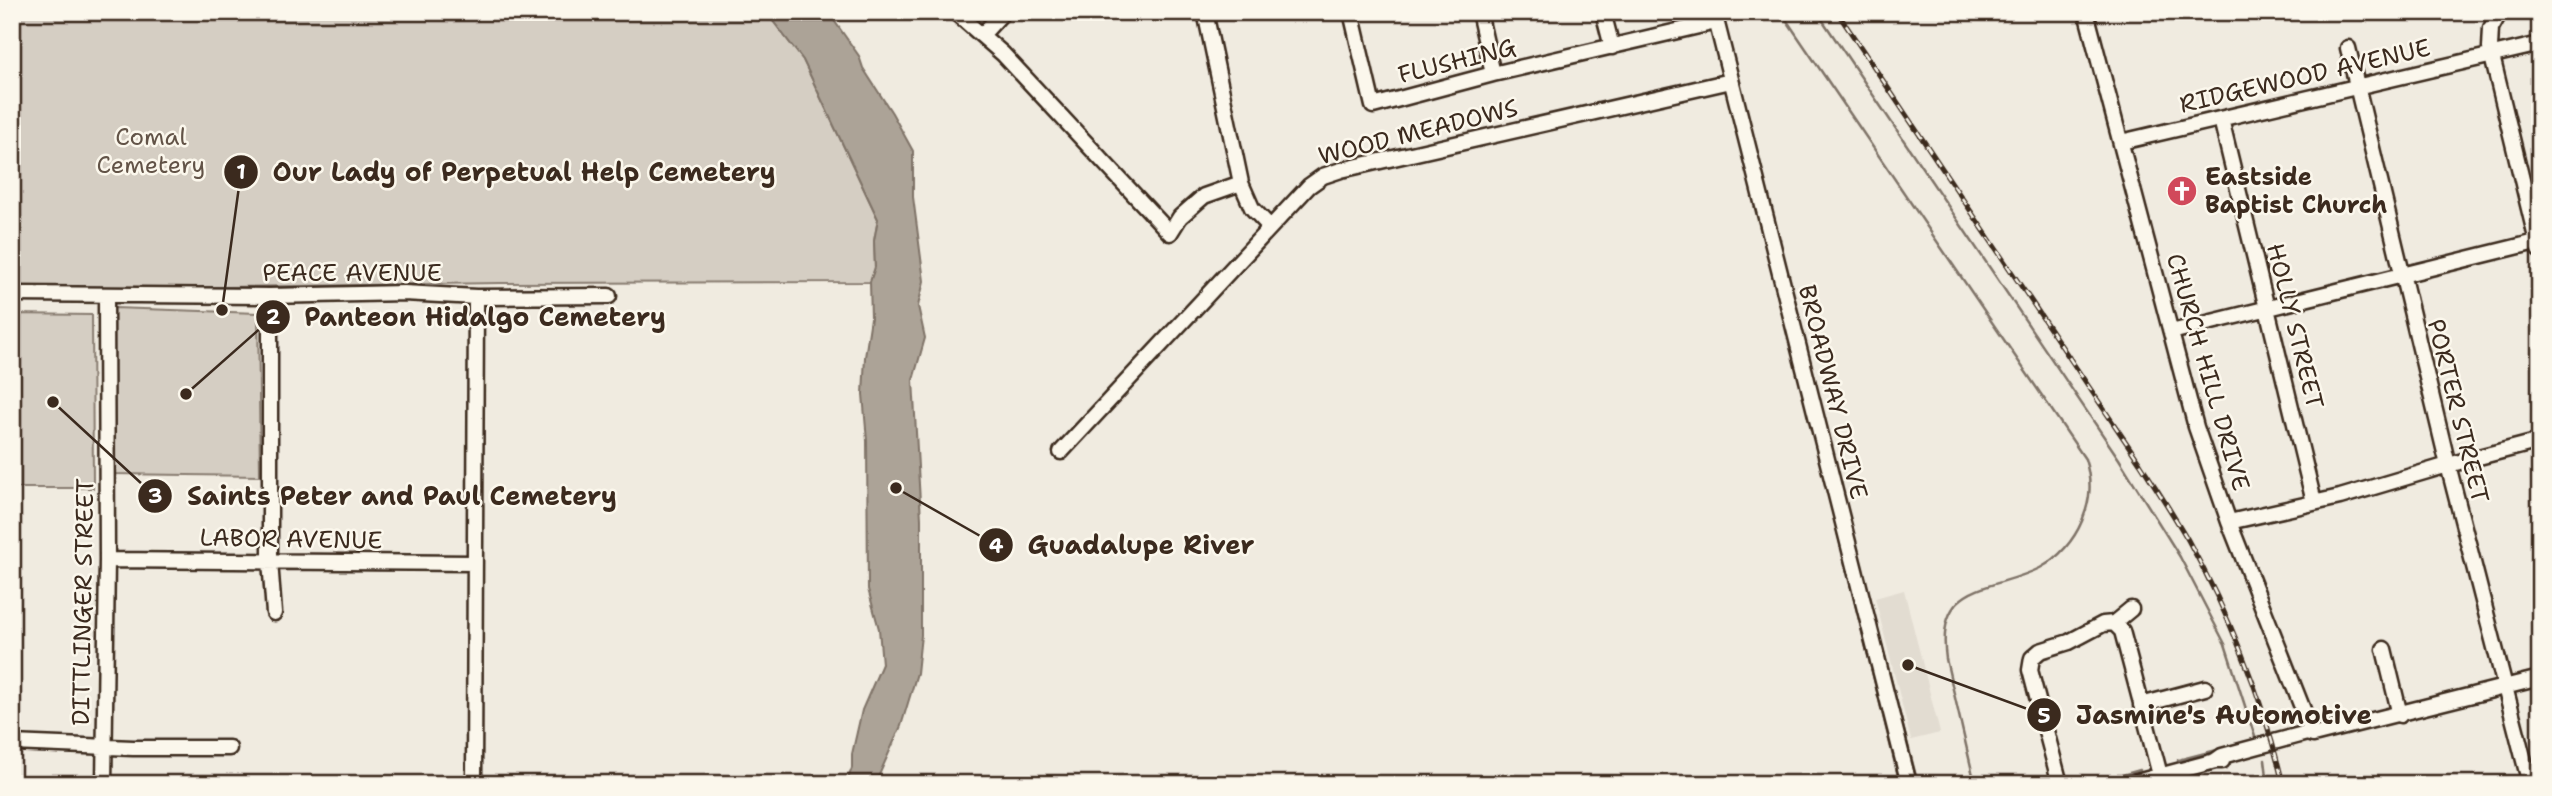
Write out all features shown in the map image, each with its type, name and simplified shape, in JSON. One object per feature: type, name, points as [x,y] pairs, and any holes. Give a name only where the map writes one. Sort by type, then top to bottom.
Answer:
[{"type":"street","points":[[955,12],[1012,64],[1170,233],[1180,217],[1203,195],[1241,183]]},
{"type":"street","points":[[982,35],[1003,12]]},
{"type":"street","points":[[1205,12],[1241,183],[1252,208],[1270,227]]},
{"type":"street","name":"FLUSHING","points":[[1351,12],[1373,106],[1493,74],[1612,47],[1715,17]]},
{"type":"street","points":[[1479,12],[1493,74]]},
{"type":"street","points":[[1603,12],[1612,47]]},
{"type":"street","name":"CHURCH HILL DRIVE","points":[[2086,12],[2196,428],[2229,522],[2313,735]]},
{"type":"street","points":[[2171,332],[2267,307],[2539,245],[2489,39],[2491,28],[2500,12]]},
{"type":"street","name":"BROADWAY DRIVE","points":[[1715,17],[1909,784]]},
{"type":"street","name":"RIDGEWOOD AVENUE","points":[[2120,142],[2540,44]]},
{"type":"street","name":"PORTER STREET","points":[[2348,48],[2448,465],[2530,784]]},
{"type":"street","name":"WOOD MEADOWS","points":[[1061,452],[1309,186],[1332,173],[1731,81]]},
{"type":"street","name":"HOLLY STREET","points":[[2221,120],[2315,502]]},
{"type":"street","name":"PEACE AVENUE","points":[[12,294],[270,296],[404,293],[476,297],[609,296]]},
{"type":"street","name":"DITTLINGER STREET","points":[[104,784],[106,295]]},
{"type":"street","points":[[270,296],[270,561],[274,613]]},
{"type":"street","points":[[474,784],[476,297]]},
{"type":"street","points":[[2229,522],[2315,502],[2540,441]]},
{"type":"street","name":"LABOR AVENUE","points":[[107,560],[475,563]]},
{"type":"street","points":[[2060,784],[2031,670],[2032,658],[2040,651],[2069,642],[2103,624],[2114,623],[2131,609]]},
{"type":"street","points":[[2114,623],[2122,631],[2160,775]]},
{"type":"street","points":[[2384,649],[2400,715]]},
{"type":"street","points":[[2129,784],[2310,740],[2313,735],[2540,678]]},
{"type":"street","points":[[2141,705],[2205,688]]},
{"type":"street","points":[[12,743],[229,748]]},
{"type":"shaded area","points":[[766,12],[828,12],[859,56],[863,68],[913,151],[913,197],[924,281],[918,306],[925,338],[913,380],[921,519],[921,635],[917,673],[901,726],[875,784],[846,784],[852,768],[852,754],[862,710],[882,664],[879,629],[868,589],[867,441],[863,394],[871,318],[870,282],[875,267],[874,241],[878,219],[803,60]]},
{"type":"shaded area","points":[[1904,590],[1940,733],[1911,740],[1875,598]]},
{"type":"green space","name":"Comal Cemetery","points":[[12,12],[766,12],[803,60],[878,219],[874,241],[875,270],[870,282],[500,283],[12,290]]},
{"type":"green space","points":[[114,308],[258,313],[260,476],[113,474]]},
{"type":"green space","points":[[12,314],[92,315],[93,488],[12,488]]},
{"type":"waterway","points":[[1781,12],[2085,459],[2090,490],[2087,505],[2079,528],[2065,548],[2040,568],[1971,593],[1958,602],[1949,615],[1945,633],[1946,659],[1975,784]]},
{"type":"waterway","points":[[1817,12],[2119,459],[2180,557],[2225,644],[2256,740]]},
{"type":"waterway","points":[[1812,430],[1900,784]]},
{"type":"waterway","points":[[1869,595],[1918,784]]},
{"type":"waterway","points":[[2178,760],[2248,742]]},
{"type":"waterway","points":[[2265,760],[2268,784]]},
{"type":"waterway","points":[[2090,784],[2140,770]]},
{"type":"railway","points":[[1837,12],[2140,463],[2188,540],[2218,598],[2244,659],[2266,721],[2283,784]]},
{"type":"place","name":"Eastside Baptist Church","points":[[2182,191]]},
{"type":"place","name":"Our Lady of Perpetual Help Cemetery","points":[[222,310]]},
{"type":"place","name":"Panteon Hidalgo Cemetery","points":[[186,394]]},
{"type":"place","name":"Saints Peter and Paul Cemetery","points":[[53,402]]},
{"type":"place","name":"Guadalupe River","points":[[896,488]]},
{"type":"place","name":"Jasmine's Automotive","points":[[1908,665]]}]
